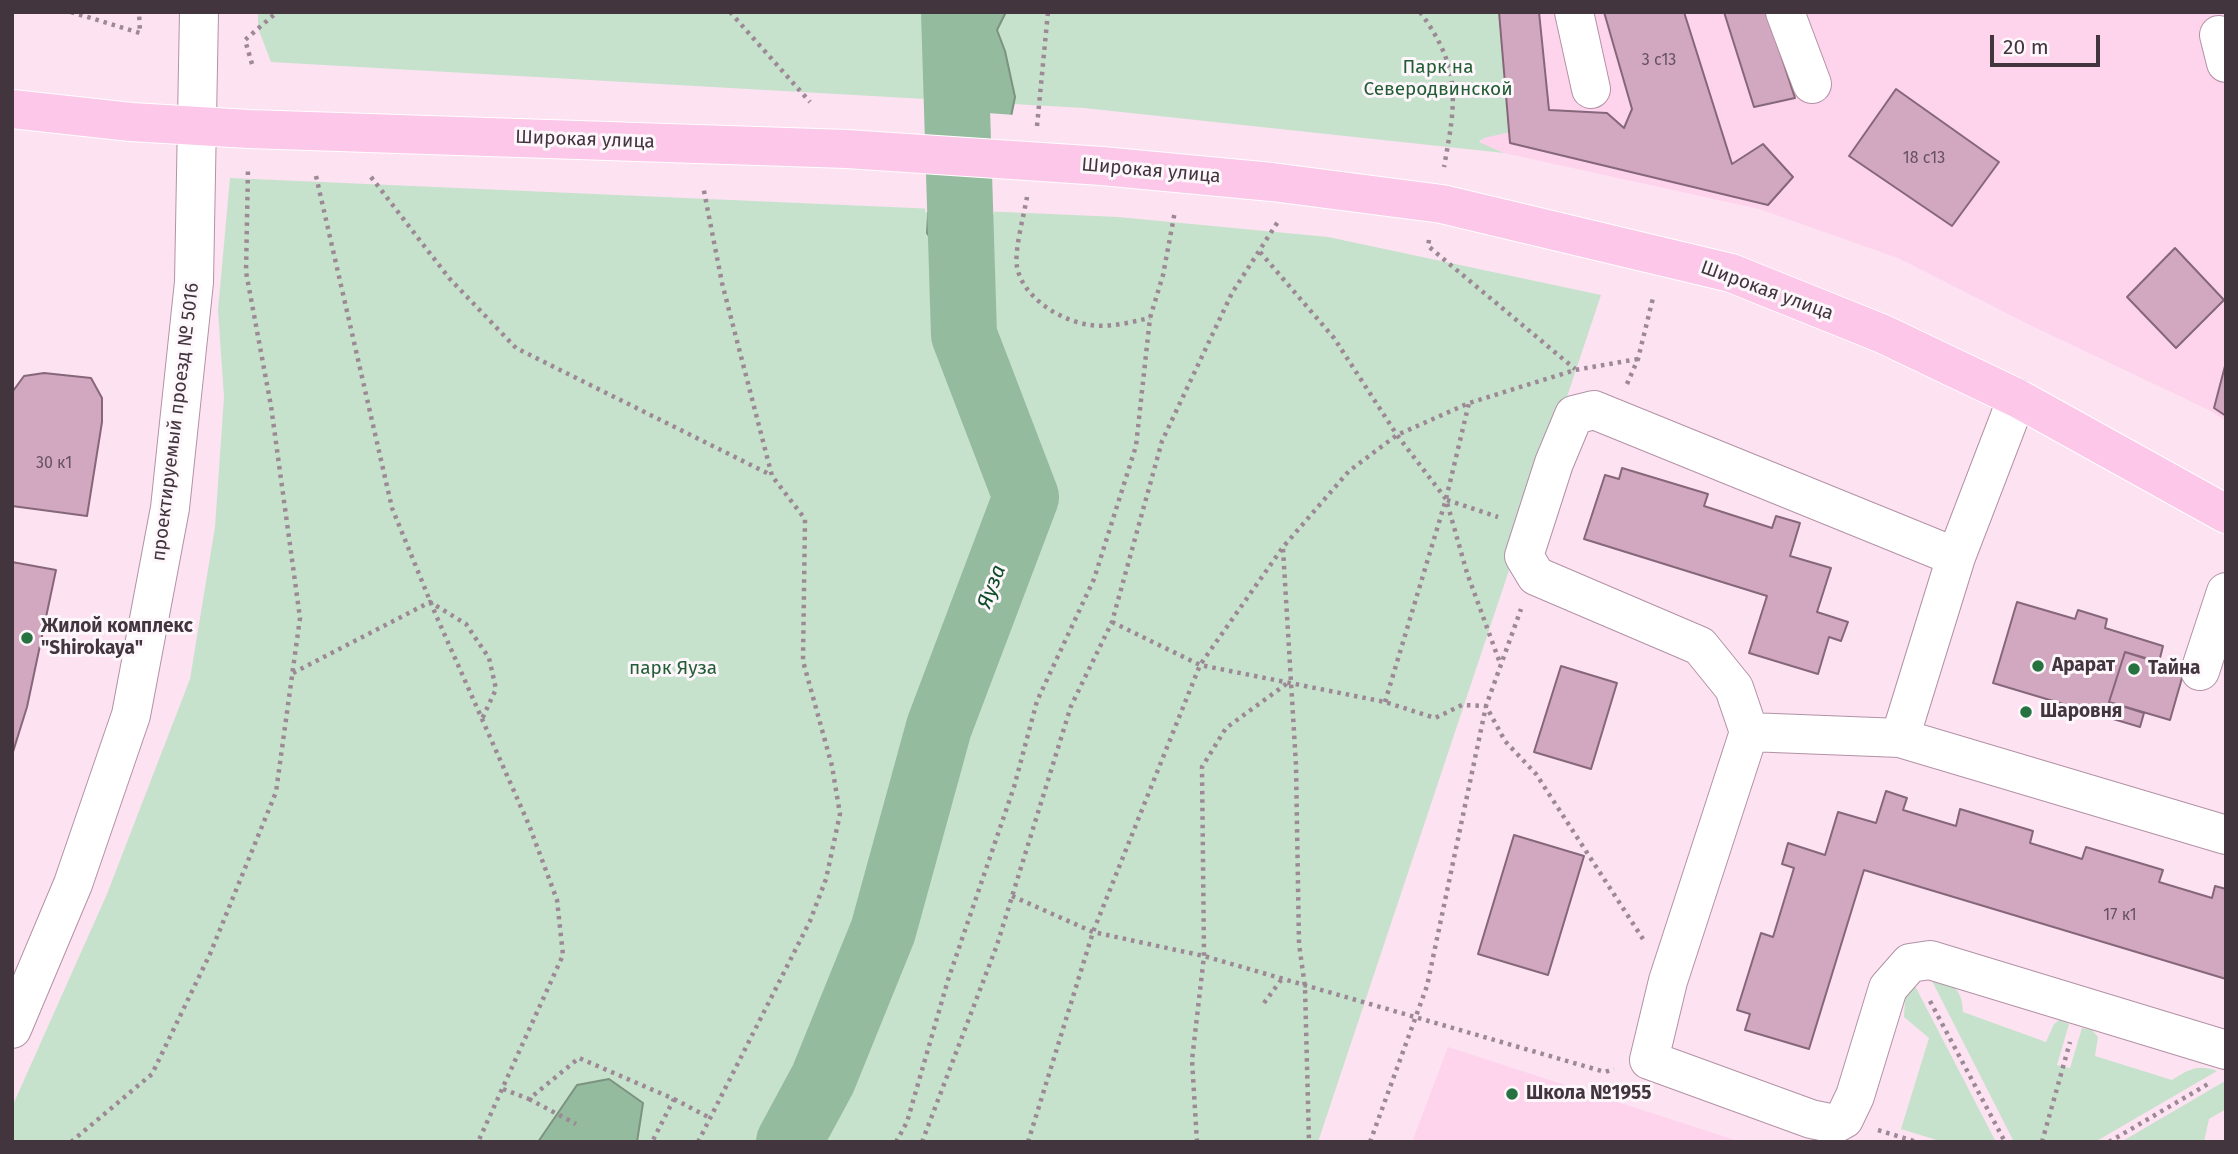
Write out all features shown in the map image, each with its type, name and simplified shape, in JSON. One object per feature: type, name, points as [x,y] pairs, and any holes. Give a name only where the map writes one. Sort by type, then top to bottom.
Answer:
[{"type":"main road","name":"Широкая улица","points":[[12,109],[199,126],[847,149],[1102,166],[1272,182],[1437,204],[1578,234],[1731,273],[1883,334],[2017,398],[2226,514]]},
{"type":"street","name":"проектируемый проезд № 5016","points":[[12,1029],[73,884],[131,715],[170,508],[194,282],[199,126],[199,12]]},
{"type":"street","points":[[1574,12],[1591,89]]},
{"type":"street","points":[[1785,12],[1812,84]]},
{"type":"street","points":[[1900,738],[1956,557],[2017,398]]},
{"type":"street","points":[[1956,557],[1594,410],[1574,415],[1524,556],[1536,576],[1700,646],[1734,688],[1749,732],[1668,981],[1649,1060],[1811,1119],[1835,1124],[1844,1119],[1855,1096],[1888,988],[1910,963],[1930,960],[2080,1008],[2220,1065]]},
{"type":"street","points":[[2200,671],[2226,593]]},
{"type":"street","points":[[1749,732],[1900,738],[2226,835]]},
{"type":"path","points":[[71,12],[140,33],[139,12]]},
{"type":"path","points":[[252,64],[245,40],[276,12]]},
{"type":"path","points":[[730,12],[810,102]]},
{"type":"path","points":[[1038,119],[1048,12]]},
{"type":"path","points":[[1420,12],[1453,71],[1453,111],[1428,246],[1575,370]]},
{"type":"path","points":[[71,1142],[152,1074],[210,954],[276,792],[300,618],[271,406],[246,272],[248,169]]},
{"type":"path","points":[[316,176],[392,508],[430,603],[529,825],[557,900],[563,955],[478,1142]]},
{"type":"path","points":[[371,177],[449,278],[516,348],[772,476]]},
{"type":"path","points":[[698,1142],[810,921],[826,879],[840,814],[832,766],[803,661],[805,519],[772,476],[722,284],[703,186]]},
{"type":"path","points":[[896,1142],[907,1122],[948,980],[1014,788],[1037,701],[1094,579],[1136,446],[1150,318],[1163,275],[1176,207]]},
{"type":"path","points":[[922,1142],[997,945],[1072,706],[1112,622],[1163,441],[1231,293],[1280,219]]},
{"type":"path","points":[[1260,252],[1334,338],[1397,435],[1446,499],[1468,573],[1500,663]]},
{"type":"path","points":[[1017,267],[1029,293],[1053,312],[1090,326],[1119,325],[1150,318]]},
{"type":"path","points":[[1612,417],[1638,359],[1653,298]]},
{"type":"path","points":[[1028,1142],[1093,932],[1200,666],[1283,547],[1349,471],[1397,435],[1469,403],[1575,370],[1638,359]]},
{"type":"path","points":[[1385,702],[1446,499],[1469,403]]},
{"type":"path","points":[[1446,499],[1532,528]]},
{"type":"path","points":[[1283,547],[1296,765],[1299,943],[1305,987],[1309,1142]]},
{"type":"path","points":[[1370,1142],[1414,1015],[1427,986],[1486,706],[1500,663],[1536,576]]},
{"type":"path","points":[[293,673],[430,603]]},
{"type":"path","points":[[430,603],[466,624],[489,658],[496,689],[482,720]]},
{"type":"path","points":[[1112,622],[1200,666],[1385,702],[1435,718],[1462,705],[1486,706]]},
{"type":"path","points":[[1197,1142],[1192,1060],[1204,956],[1202,767],[1226,728],[1289,682]]},
{"type":"path","points":[[1486,706],[1506,741],[1536,774],[1609,884],[1668,981]]},
{"type":"path","points":[[1012,896],[1093,932],[1204,956],[1605,1072],[1649,1060]]},
{"type":"path","points":[[1910,963],[2005,1142]]},
{"type":"path","points":[[1264,1003],[1282,980]]},
{"type":"path","points":[[2042,1142],[2080,1008]]},
{"type":"path","points":[[529,1099],[579,1058],[674,1099],[709,1118]]},
{"type":"path","points":[[2109,1142],[2220,1065]]},
{"type":"path","points":[[503,1088],[576,1124]]},
{"type":"path","points":[[652,1142],[674,1099]]},
{"type":"shaded area","points":[[940,12],[1006,12],[997,30],[1005,51],[1015,97],[982,259],[960,285],[927,233],[936,80],[942,36]]},
{"type":"shaded area","points":[[1499,12],[2226,12],[2226,421],[2211,411],[2032,326],[1898,258],[1759,209],[1504,153],[1479,143],[1484,138]]},
{"type":"shaded area","name":"Школа №1955","points":[[1448,1047],[1741,1142],[1412,1142]]},
{"type":"shaded area","points":[[609,1079],[643,1103],[637,1142],[538,1142],[577,1085]]},
{"type":"green space","name":"Парк на Северодвинской","points":[[258,12],[1499,12],[1510,132],[1484,138],[1479,142],[1504,153],[1084,108],[271,62],[258,28]]},
{"type":"green space","name":"парк Яуза","points":[[230,178],[1118,217],[1328,237],[1601,295],[1318,1142],[12,1142],[12,1107],[107,894],[190,679],[215,527],[224,397],[218,310]]},
{"type":"green space","points":[[1929,975],[1944,981],[1958,992],[1963,1012],[2046,1042],[2054,1024],[2059,1020],[2069,1024],[2057,1065],[2070,1068],[2082,1028],[2092,1030],[2098,1037],[2095,1056],[2172,1080],[2194,1069],[2217,1071],[2095,1142],[2014,1142]]},
{"type":"green space","points":[[1914,984],[1996,1142],[1943,1142],[1901,1129],[1929,1038],[1904,1017],[1905,999]]},
{"type":"green space","points":[[2225,1081],[2226,1109],[2209,1119],[2204,1142],[2121,1142]]},
{"type":"pier","points":[[931,109],[1015,115],[994,214],[925,212]]},
{"type":"building","points":[[1499,12],[1539,12],[1549,110],[1607,113],[1624,128],[1632,109],[1604,12],[1684,12],[1732,164],[1763,144],[1793,177],[1768,205],[1510,143]]},
{"type":"building","points":[[1724,12],[1767,12],[1795,98],[1754,107]]},
{"type":"building","points":[[1896,89],[1999,162],[1952,226],[1849,156]]},
{"type":"building","points":[[2175,248],[2224,300],[2176,348],[2127,297]]},
{"type":"building","points":[[2226,366],[2226,416],[2214,408]]},
{"type":"building","points":[[44,373],[91,378],[102,398],[102,422],[87,516],[12,506],[13,391],[24,376]]},
{"type":"building","points":[[1622,468],[1708,494],[1704,506],[1772,528],[1776,516],[1800,523],[1790,556],[1831,568],[1817,612],[1848,622],[1841,641],[1829,637],[1818,674],[1749,653],[1767,596],[1584,539],[1605,475],[1619,479]]},
{"type":"building","name":"Жилой комплекс \"Shirokaya\"","points":[[12,562],[56,570],[27,707],[12,755]]},
{"type":"building","points":[[2017,602],[2075,619],[2078,610],[2107,619],[2105,628],[2163,646],[2159,662],[2125,652],[2109,702],[2144,713],[2140,727],[1993,683]]},
{"type":"building","points":[[2125,652],[2184,671],[2170,720],[2109,702]]},
{"type":"building","points":[[1561,666],[1617,683],[1591,769],[1534,752]]},
{"type":"building","points":[[1886,791],[1907,798],[1903,810],[1956,826],[1960,809],[2033,831],[2030,843],[2082,859],[2086,847],[2163,870],[2159,882],[2212,898],[2215,886],[2226,889],[2226,979],[1864,870],[1809,1049],[1745,1030],[1750,1014],[1737,1010],[1761,933],[1773,937],[1794,868],[1782,864],[1788,843],[1825,855],[1838,812],[1876,823]]},
{"type":"building","points":[[1514,835],[1584,856],[1548,975],[1478,954]]},
{"type":"waterway","name":"Яуза","points":[[789,1142],[823,1079],[883,931],[939,727],[1026,497],[964,335],[954,12]]},
{"type":"place","name":"Жилой комплекс \"Shirokaya\"","points":[[27,638]]},
{"type":"place","name":"Арарат","points":[[2038,666]]},
{"type":"place","name":"Тайна","points":[[2134,669]]},
{"type":"place","name":"Шаровня","points":[[2026,712]]},
{"type":"place","name":"Школа №1955","points":[[1512,1094]]}]
